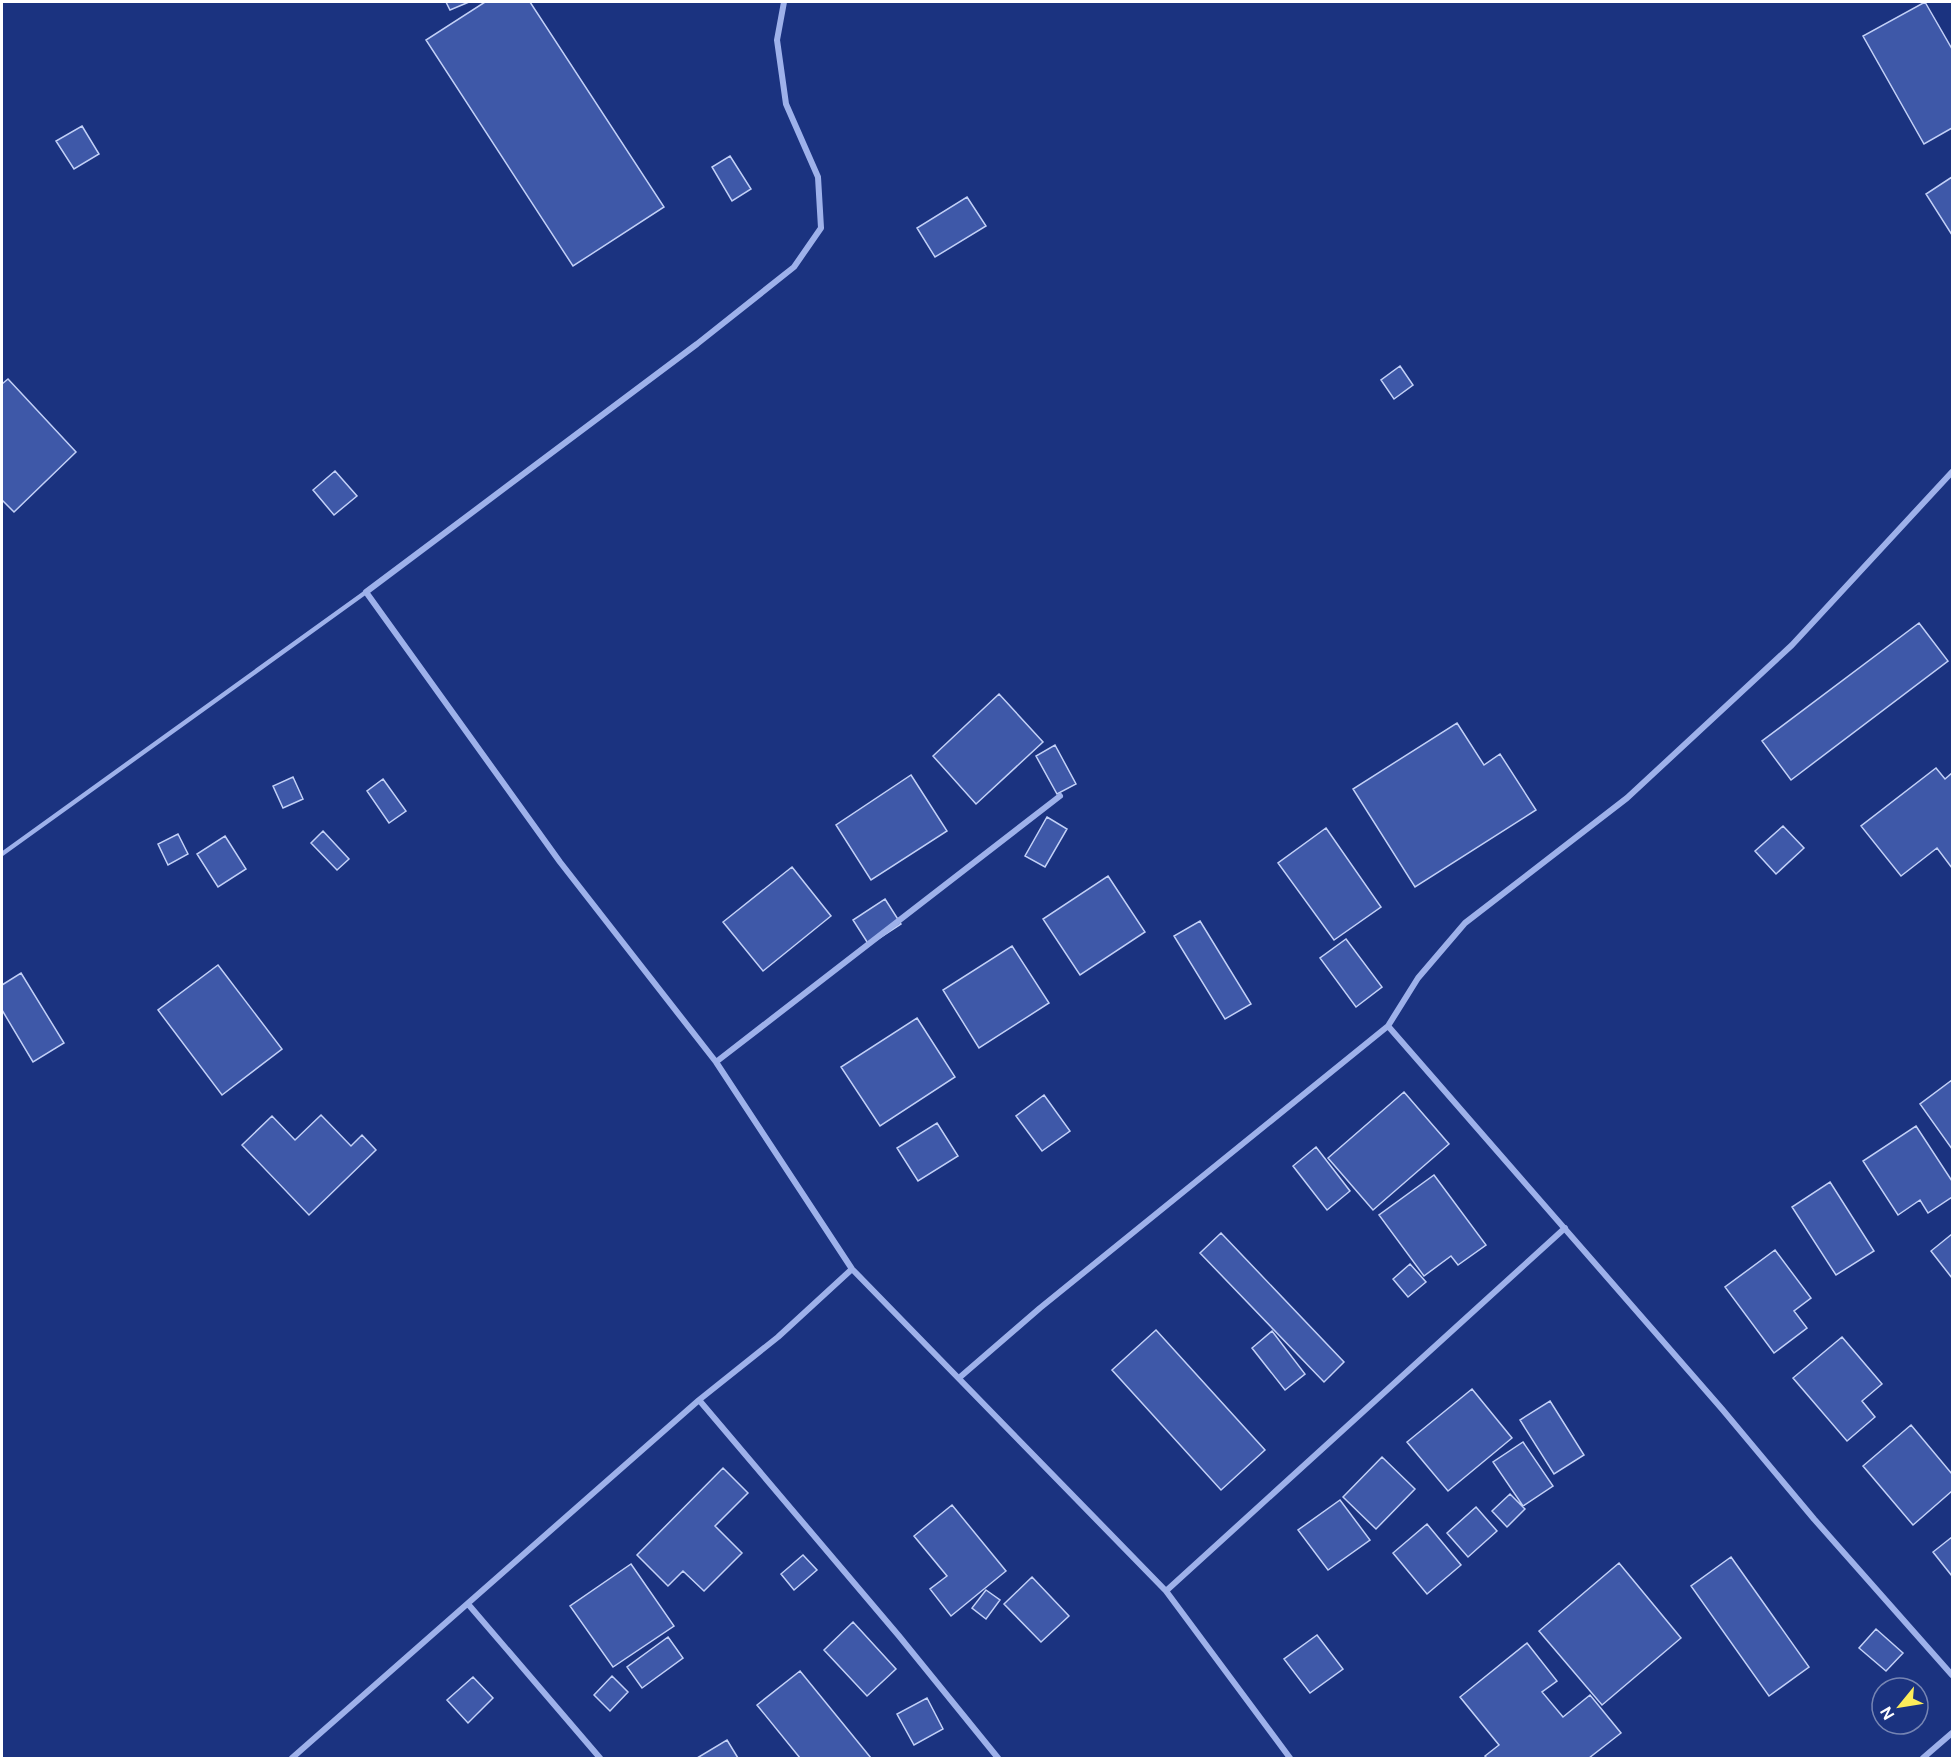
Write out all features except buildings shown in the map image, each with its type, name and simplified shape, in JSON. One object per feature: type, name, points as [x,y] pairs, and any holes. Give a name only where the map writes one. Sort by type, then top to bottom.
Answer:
[{"type":"street","points":[[784,2],[777,40],[786,104],[818,177],[821,228],[795,267],[697,344],[366,592],[560,862],[716,1062],[852,1269],[1166,1591],[1290,1758]]},
{"type":"street","points":[[958,1378],[1040,1308],[1388,1026],[1418,978],[1465,923],[1627,798],[1792,645],[1953,472]]},
{"type":"street","points":[[716,1062],[1060,796]]},
{"type":"street","points":[[1388,1026],[1565,1228],[1814,1519],[1953,1675]]},
{"type":"street","points":[[1166,1591],[1565,1228]]},
{"type":"street","points":[[292,1758],[699,1400],[778,1337],[852,1269]]},
{"type":"street","points":[[699,1400],[899,1636],[998,1758]]},
{"type":"street","points":[[468,1604],[600,1758]]},
{"type":"street","points":[[1923,1758],[1953,1733]]},
{"type":"lane","points":[[2,854],[366,592]]}]
